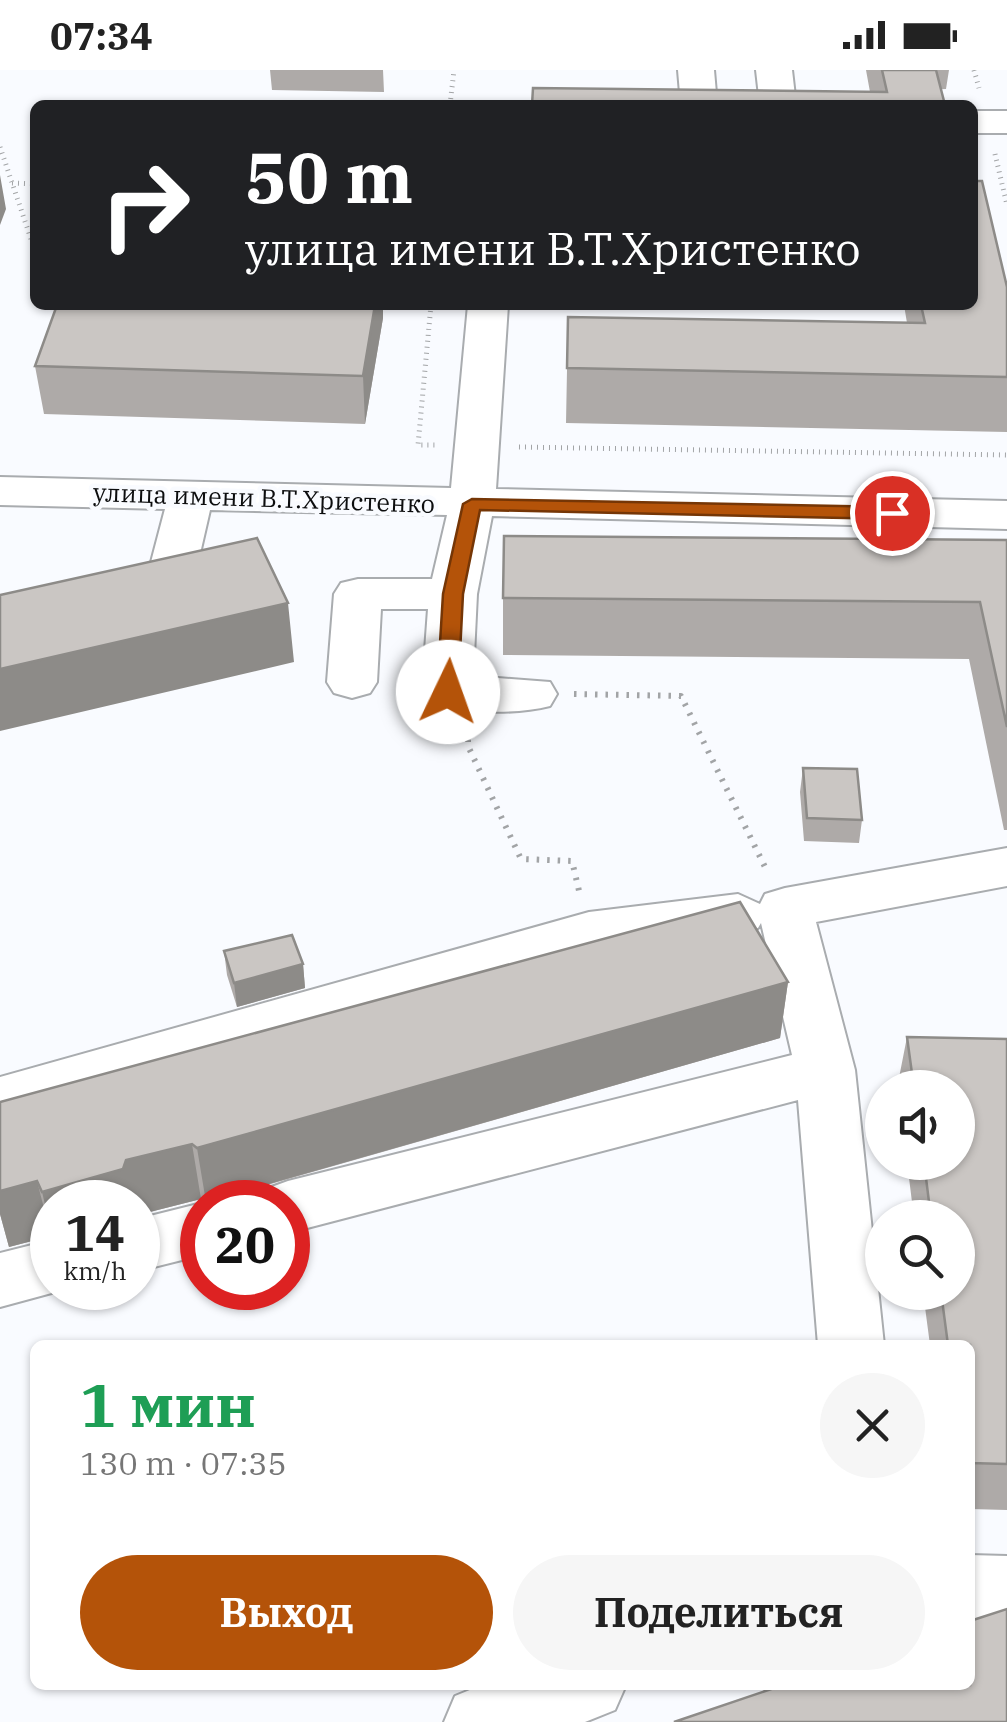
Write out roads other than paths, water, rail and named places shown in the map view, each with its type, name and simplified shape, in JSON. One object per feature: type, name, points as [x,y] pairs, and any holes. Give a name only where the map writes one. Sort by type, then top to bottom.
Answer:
[{"type":"street","points":[[696,70],[699,100]]},
{"type":"street","points":[[774,70],[777,100]]},
{"type":"street","points":[[978,122],[1007,122]]},
{"type":"street","points":[[488,310],[472,504],[453,594],[448,692],[532,694]]},
{"type":"street","name":"улица имени В.Т.Христенко","points":[[0,491],[1007,515]]},
{"type":"street","points":[[0,619],[156,586],[172,571],[191,496]]},
{"type":"street","points":[[352,682],[358,594],[453,594]]},
{"type":"street","points":[[0,1100],[589,932],[785,908],[1007,867]]},
{"type":"street","points":[[785,908],[825,1070],[852,1340]]},
{"type":"street","points":[[310,1201],[825,1070]]},
{"type":"street","points":[[0,1280],[30,1272]]},
{"type":"street","points":[[975,1589],[1007,1590]]},
{"type":"street","points":[[481,1722],[574,1690]]}]
